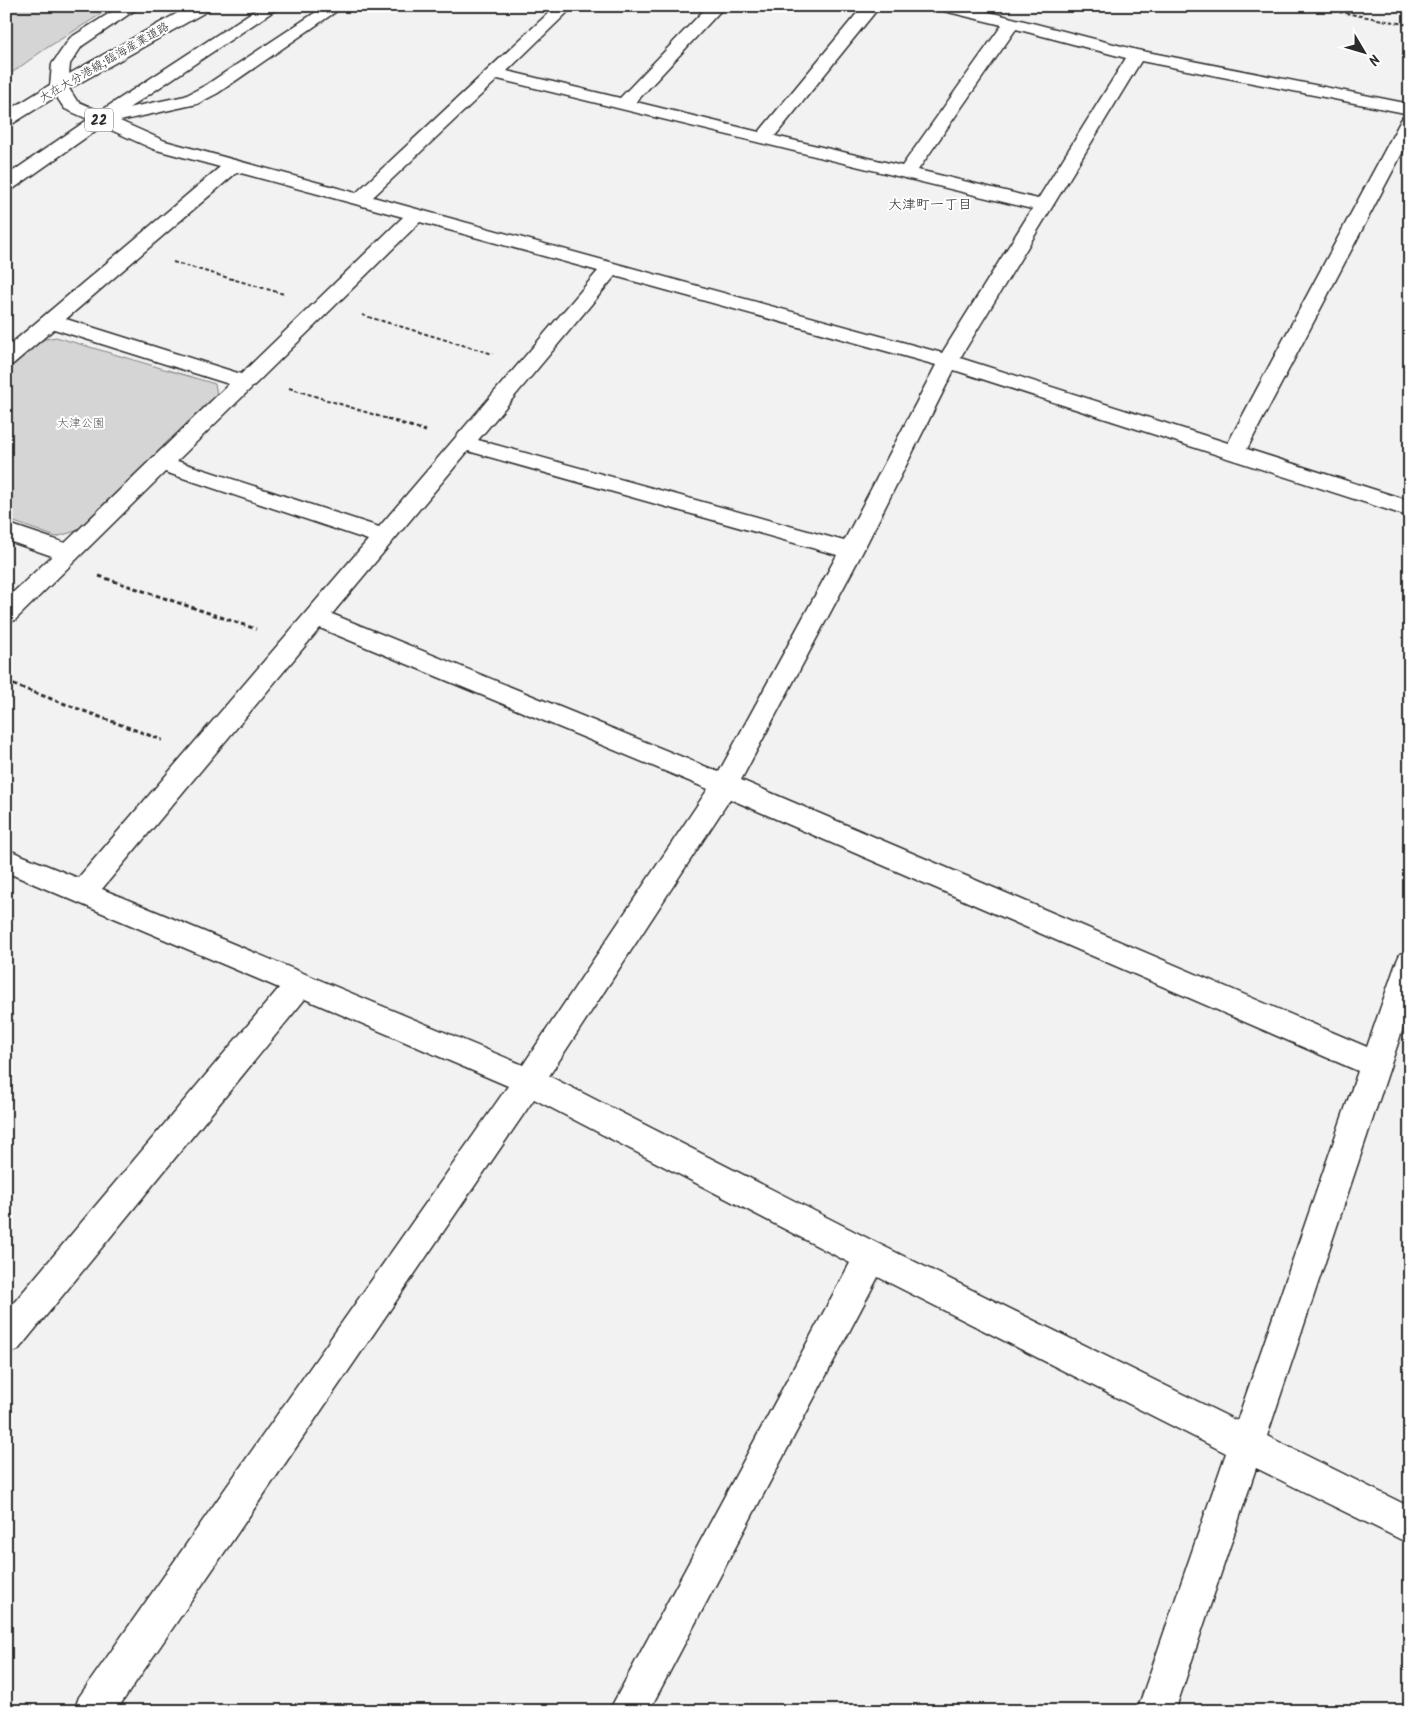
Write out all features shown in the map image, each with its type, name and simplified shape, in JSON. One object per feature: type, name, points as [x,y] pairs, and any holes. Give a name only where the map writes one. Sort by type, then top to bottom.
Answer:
[{"type":"street","points":[[133,6],[76,42],[61,64],[59,87],[71,105],[99,120],[159,145],[948,361],[1410,509]]},
{"type":"street","name":"大在大分港線;臨海産業道路","points":[[6,120],[59,87],[203,6]]},
{"type":"street","name":"22","points":[[6,185],[99,120],[273,6]]},
{"type":"street","points":[[99,120],[191,100],[212,89],[336,6]]},
{"type":"street","points":[[359,200],[566,6]]},
{"type":"street","points":[[624,105],[717,6]]},
{"type":"street","points":[[764,139],[872,6]]},
{"type":"street","points":[[946,6],[1136,55],[1410,109]]},
{"type":"street","points":[[907,173],[1012,23]]},
{"type":"street","points":[[93,1711],[530,1081],[725,785],[851,551],[948,361],[1136,55]]},
{"type":"street","points":[[495,73],[1043,206]]},
{"type":"street","points":[[1234,453],[1410,120]]},
{"type":"street","points":[[6,359],[233,166]]},
{"type":"street","points":[[6,614],[416,215]]},
{"type":"street","points":[[83,892],[611,268]]},
{"type":"street","points":[[51,321],[247,379]]},
{"type":"street","points":[[464,443],[851,551]]},
{"type":"street","points":[[161,463],[384,537]]},
{"type":"street","points":[[6,531],[64,558]]},
{"type":"street","points":[[316,617],[725,785],[1376,1064]]},
{"type":"street","points":[[6,860],[530,1081],[871,1257],[1410,1526]]},
{"type":"street","points":[[1156,1711],[1410,963]]},
{"type":"street","points":[[6,1338],[300,984]]},
{"type":"street","points":[[628,1711],[871,1257]]},
{"type":"path","points":[[1307,6],[1410,25]]},
{"type":"path","points":[[134,250],[529,365]]},
{"type":"path","points":[[247,379],[464,443]]},
{"type":"path","points":[[64,558],[294,642]]},
{"type":"path","points":[[6,682],[200,754]]},
{"type":"green space","points":[[6,6],[114,6],[45,49],[6,77]]},
{"type":"green space","name":"大津公園","points":[[56,337],[215,384],[217,394],[76,531],[56,537],[6,519],[6,369],[40,340]]},
{"type":"district","name":"大津町一丁目","points":[[930,204]]}]
